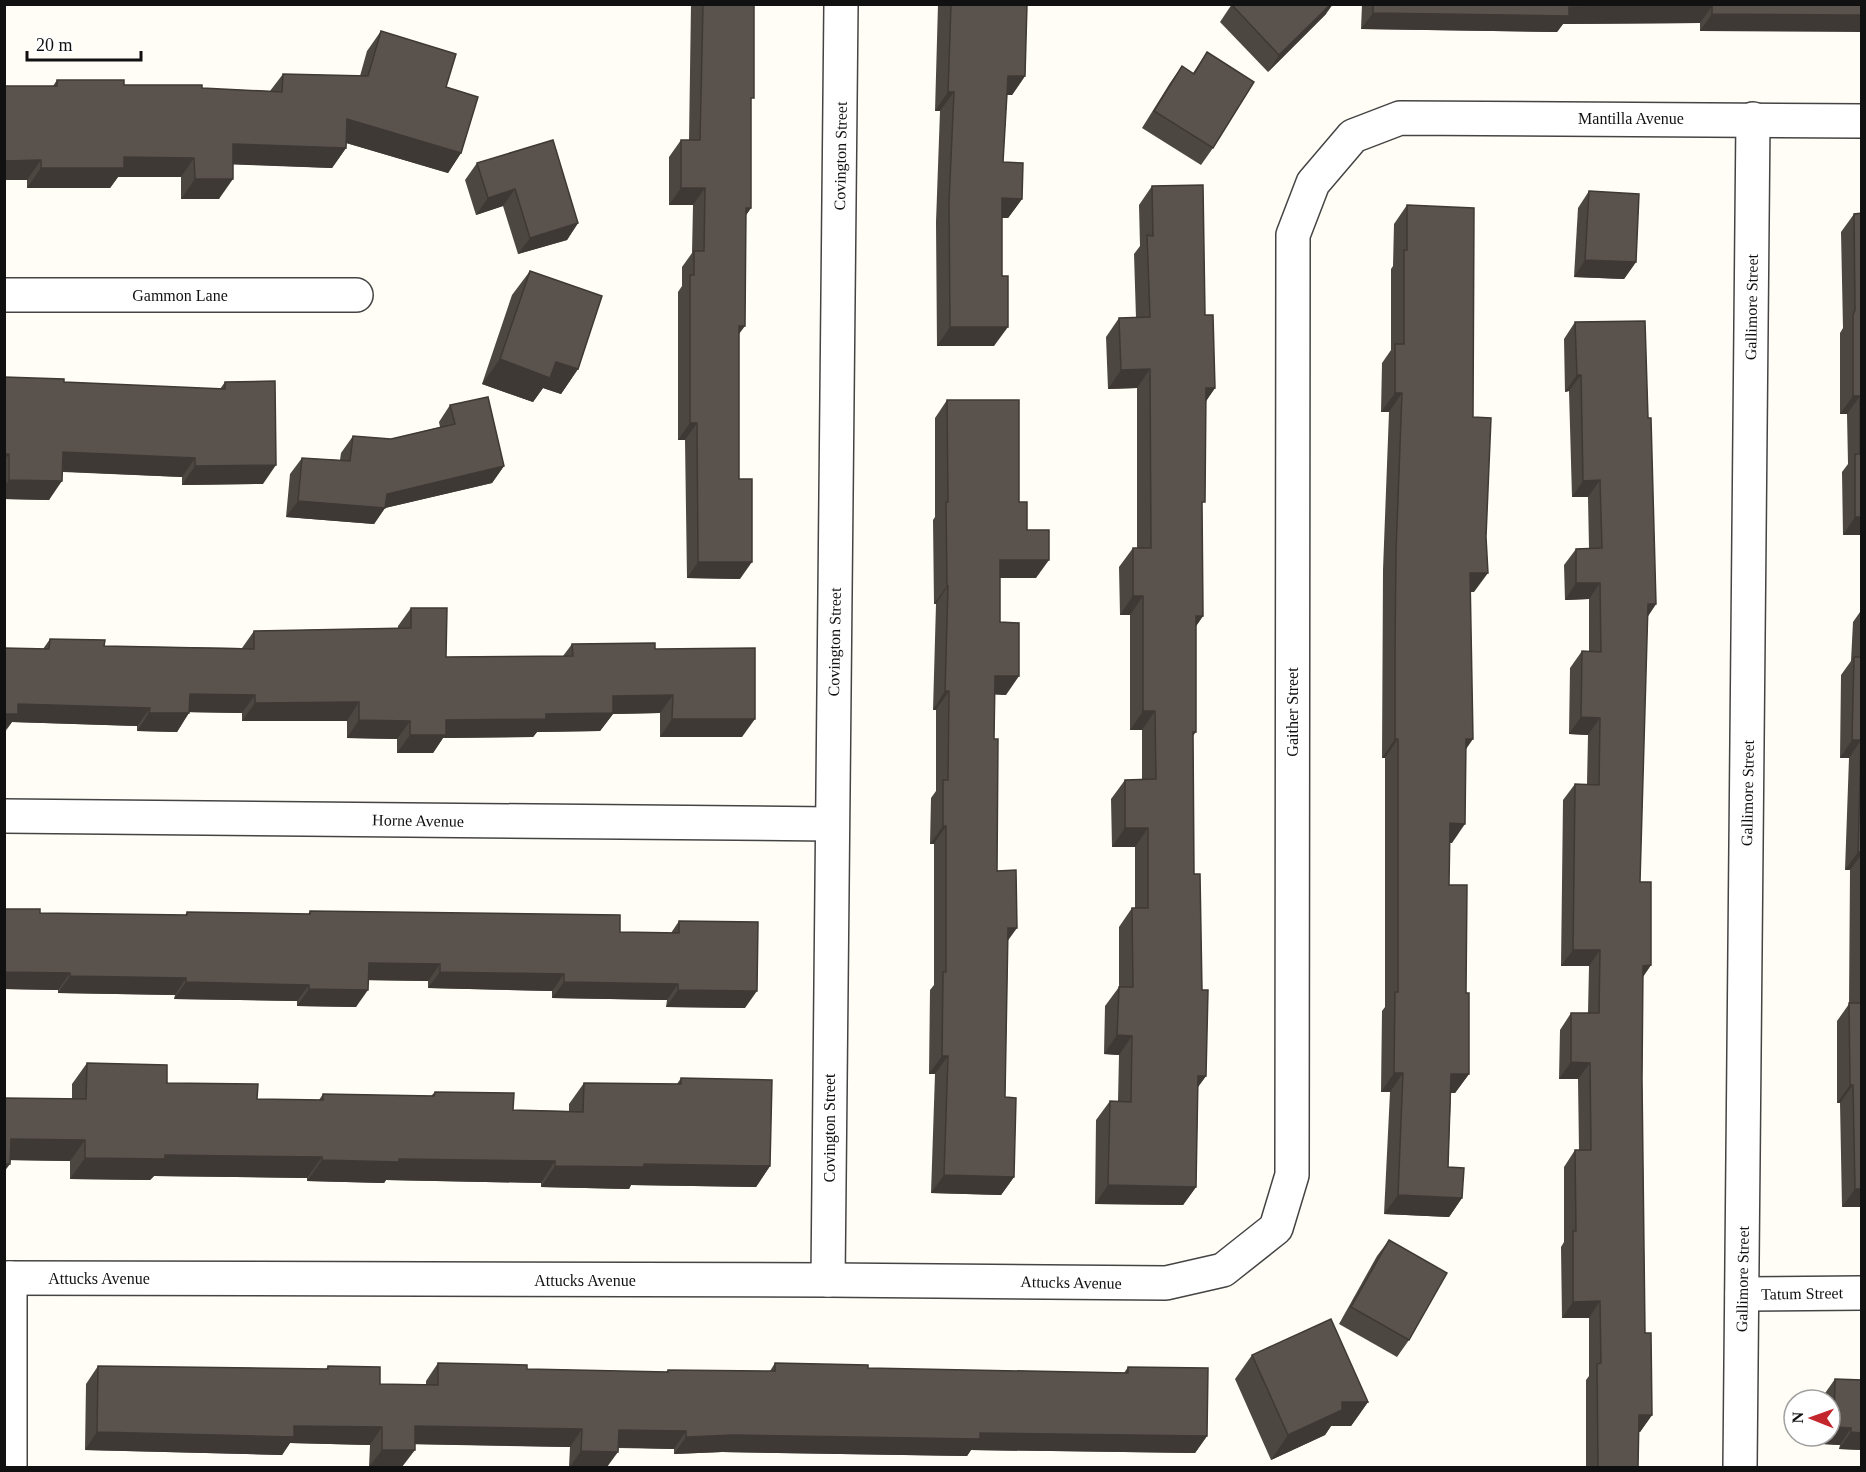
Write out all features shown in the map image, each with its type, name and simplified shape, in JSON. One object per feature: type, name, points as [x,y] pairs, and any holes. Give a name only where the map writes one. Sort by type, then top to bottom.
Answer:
[{"type":"street","name":"Covington Street","points":[[828,1280],[841,4]]},
{"type":"street","name":"Mantilla Avenue","points":[[1400,118],[1862,121]]},
{"type":"street","name":"Gaither Street","points":[[1166,1283],[1223,1270],[1276,1228],[1292,1175],[1293,235],[1313,183],[1353,136],[1400,118]]},
{"type":"street","name":"Gallimore Street","points":[[1740,1467],[1753,119]]},
{"type":"street","name":"Gammon Lane","points":[[4,295],[356,295]]},
{"type":"street","name":"Horne Avenue","points":[[4,816],[831,825]]},
{"type":"street","name":"Attucks Avenue","points":[[7,1278],[1166,1283]]},
{"type":"street","points":[[7,1278],[10,1467]]},
{"type":"street","name":"Tatum Street","points":[[1742,1294],[1862,1293]]},
{"type":"building","points":[[703,4],[754,4],[751,208],[746,208],[745,326],[739,326],[739,479],[752,479],[752,562],[698,562],[697,423],[690,423],[690,275],[694,275],[694,251],[704,251],[705,188],[681,188],[681,140],[700,140]]},
{"type":"building","points":[[951,4],[1027,4],[1025,76],[1008,76],[1003,162],[1023,163],[1022,199],[1002,198],[1002,276],[1008,276],[1008,327],[950,327],[949,202],[954,92],[948,92]]},
{"type":"building","points":[[1232,4],[1331,4],[1279,55]]},
{"type":"building","points":[[1373,4],[1862,4],[1862,15],[1712,14],[1712,6],[1569,7],[1569,16],[1373,13]]},
{"type":"building","points":[[381,31],[456,54],[446,87],[478,97],[461,153],[347,119],[346,148],[233,144],[233,179],[195,179],[194,158],[124,157],[124,168],[41,168],[41,160],[4,161],[4,86],[57,86],[57,80],[124,80],[124,85],[202,85],[202,88],[282,92],[283,74],[368,76]]},
{"type":"building","points":[[1207,52],[1254,82],[1213,148],[1154,111],[1182,66],[1194,74]]},
{"type":"building","points":[[553,140],[578,223],[530,238],[515,189],[488,198],[477,163]]},
{"type":"building","points":[[1203,185],[1205,315],[1213,315],[1215,388],[1206,388],[1205,502],[1202,502],[1203,616],[1196,616],[1196,732],[1193,732],[1194,874],[1200,874],[1202,990],[1208,990],[1206,1076],[1198,1076],[1196,1187],[1108,1185],[1110,1101],[1131,1102],[1132,1036],[1117,1035],[1119,987],[1133,987],[1132,908],[1148,908],[1148,828],[1125,828],[1125,780],[1156,779],[1155,711],[1143,711],[1143,596],[1133,596],[1133,548],[1151,548],[1150,369],[1121,370],[1119,318],[1150,317],[1147,235],[1153,236],[1152,186]]},
{"type":"building","points":[[1589,191],[1639,194],[1636,262],[1585,260]]},
{"type":"building","points":[[1407,205],[1474,208],[1473,417],[1491,418],[1486,537],[1488,573],[1470,573],[1473,739],[1466,739],[1465,824],[1450,823],[1449,885],[1467,885],[1466,993],[1469,993],[1469,1074],[1451,1074],[1448,1167],[1464,1168],[1462,1198],[1398,1195],[1403,1073],[1394,1073],[1395,992],[1398,992],[1398,739],[1395,739],[1395,652],[1402,393],[1395,393],[1395,344],[1404,344],[1404,250],[1407,250]]},
{"type":"building","points":[[1862,213],[1862,517],[1855,517],[1855,454],[1860,454],[1860,396],[1853,396],[1854,214]]},
{"type":"building","points":[[530,271],[602,296],[578,369],[556,362],[550,378],[500,359]]},
{"type":"building","points":[[1645,321],[1648,418],[1651,418],[1656,604],[1648,604],[1640,882],[1651,882],[1651,965],[1643,966],[1642,1079],[1645,1333],[1651,1333],[1652,1415],[1639,1415],[1638,1467],[1598,1467],[1597,1364],[1601,1363],[1600,1301],[1573,1302],[1573,1231],[1576,1231],[1575,1150],[1591,1150],[1590,1063],[1571,1062],[1571,1013],[1599,1013],[1600,950],[1573,950],[1575,784],[1599,785],[1600,718],[1581,717],[1582,651],[1601,652],[1600,583],[1576,583],[1576,549],[1602,548],[1600,480],[1583,481],[1581,375],[1577,375],[1575,322]]},
{"type":"building","points":[[4,377],[225,389],[225,382],[275,381],[276,465],[195,466],[195,458],[63,452],[62,481],[9,480],[9,454],[4,454]]},
{"type":"building","points":[[488,397],[504,466],[387,494],[385,508],[298,501],[302,458],[350,461],[353,436],[391,439],[455,424],[450,405]]},
{"type":"building","points":[[947,400],[1019,400],[1019,502],[1027,502],[1027,530],[1049,530],[1049,560],[1000,560],[1000,622],[1019,623],[1019,676],[995,676],[994,739],[998,739],[997,871],[1016,870],[1017,928],[1008,928],[1005,1097],[1016,1098],[1014,1177],[944,1175],[948,1056],[942,1056],[943,972],[946,972],[946,826],[943,826],[943,780],[948,780],[949,691],[945,691],[948,586]]},
{"type":"building","points":[[411,608],[447,608],[446,657],[573,656],[572,644],[655,643],[655,649],[755,648],[755,719],[672,719],[673,695],[613,696],[613,713],[546,714],[546,719],[446,720],[446,735],[410,735],[410,721],[359,720],[359,702],[255,703],[255,695],[190,694],[189,713],[149,713],[150,708],[18,704],[18,714],[4,714],[4,648],[49,649],[50,639],[105,640],[104,646],[254,649],[254,631],[411,628]]},
{"type":"building","points":[[1854,657],[1862,657],[1862,852],[1858,852],[1861,740],[1852,740]]},
{"type":"building","points":[[4,909],[40,909],[40,913],[187,915],[187,912],[310,914],[310,911],[620,915],[620,932],[679,933],[679,921],[758,922],[757,991],[678,990],[678,984],[564,982],[564,974],[440,972],[440,964],[369,963],[368,990],[309,989],[309,985],[186,982],[186,978],[70,976],[70,973],[4,972]]},
{"type":"building","points":[[1862,968],[1862,1189],[1855,1189],[1849,1003],[1861,1003]]},
{"type":"building","points":[[87,1063],[167,1065],[167,1083],[258,1084],[257,1099],[323,1100],[323,1094],[434,1096],[435,1092],[514,1093],[513,1110],[583,1112],[584,1083],[681,1084],[681,1078],[772,1080],[770,1166],[644,1164],[644,1167],[555,1166],[555,1161],[399,1159],[399,1162],[322,1160],[322,1157],[165,1155],[165,1159],[85,1158],[85,1140],[11,1139],[10,1164],[4,1164],[4,1098],[86,1099]]},
{"type":"building","points":[[1389,1240],[1447,1273],[1409,1340],[1351,1307]]},
{"type":"building","points":[[1331,1319],[1368,1402],[1342,1402],[1342,1410],[1288,1435],[1252,1355]]},
{"type":"building","points":[[438,1363],[527,1365],[527,1369],[668,1372],[668,1370],[775,1371],[775,1363],[868,1365],[868,1368],[1128,1373],[1128,1367],[1208,1368],[1207,1436],[980,1433],[980,1439],[734,1435],[686,1437],[686,1431],[619,1430],[618,1452],[581,1451],[582,1429],[415,1426],[415,1450],[382,1450],[382,1427],[294,1426],[294,1437],[97,1432],[98,1366],[328,1369],[328,1366],[380,1367],[380,1384],[438,1385]]},
{"type":"building","points":[[1835,1379],[1862,1380],[1862,1433],[1851,1432],[1851,1428],[1842,1427],[1842,1388],[1835,1388]]}]
